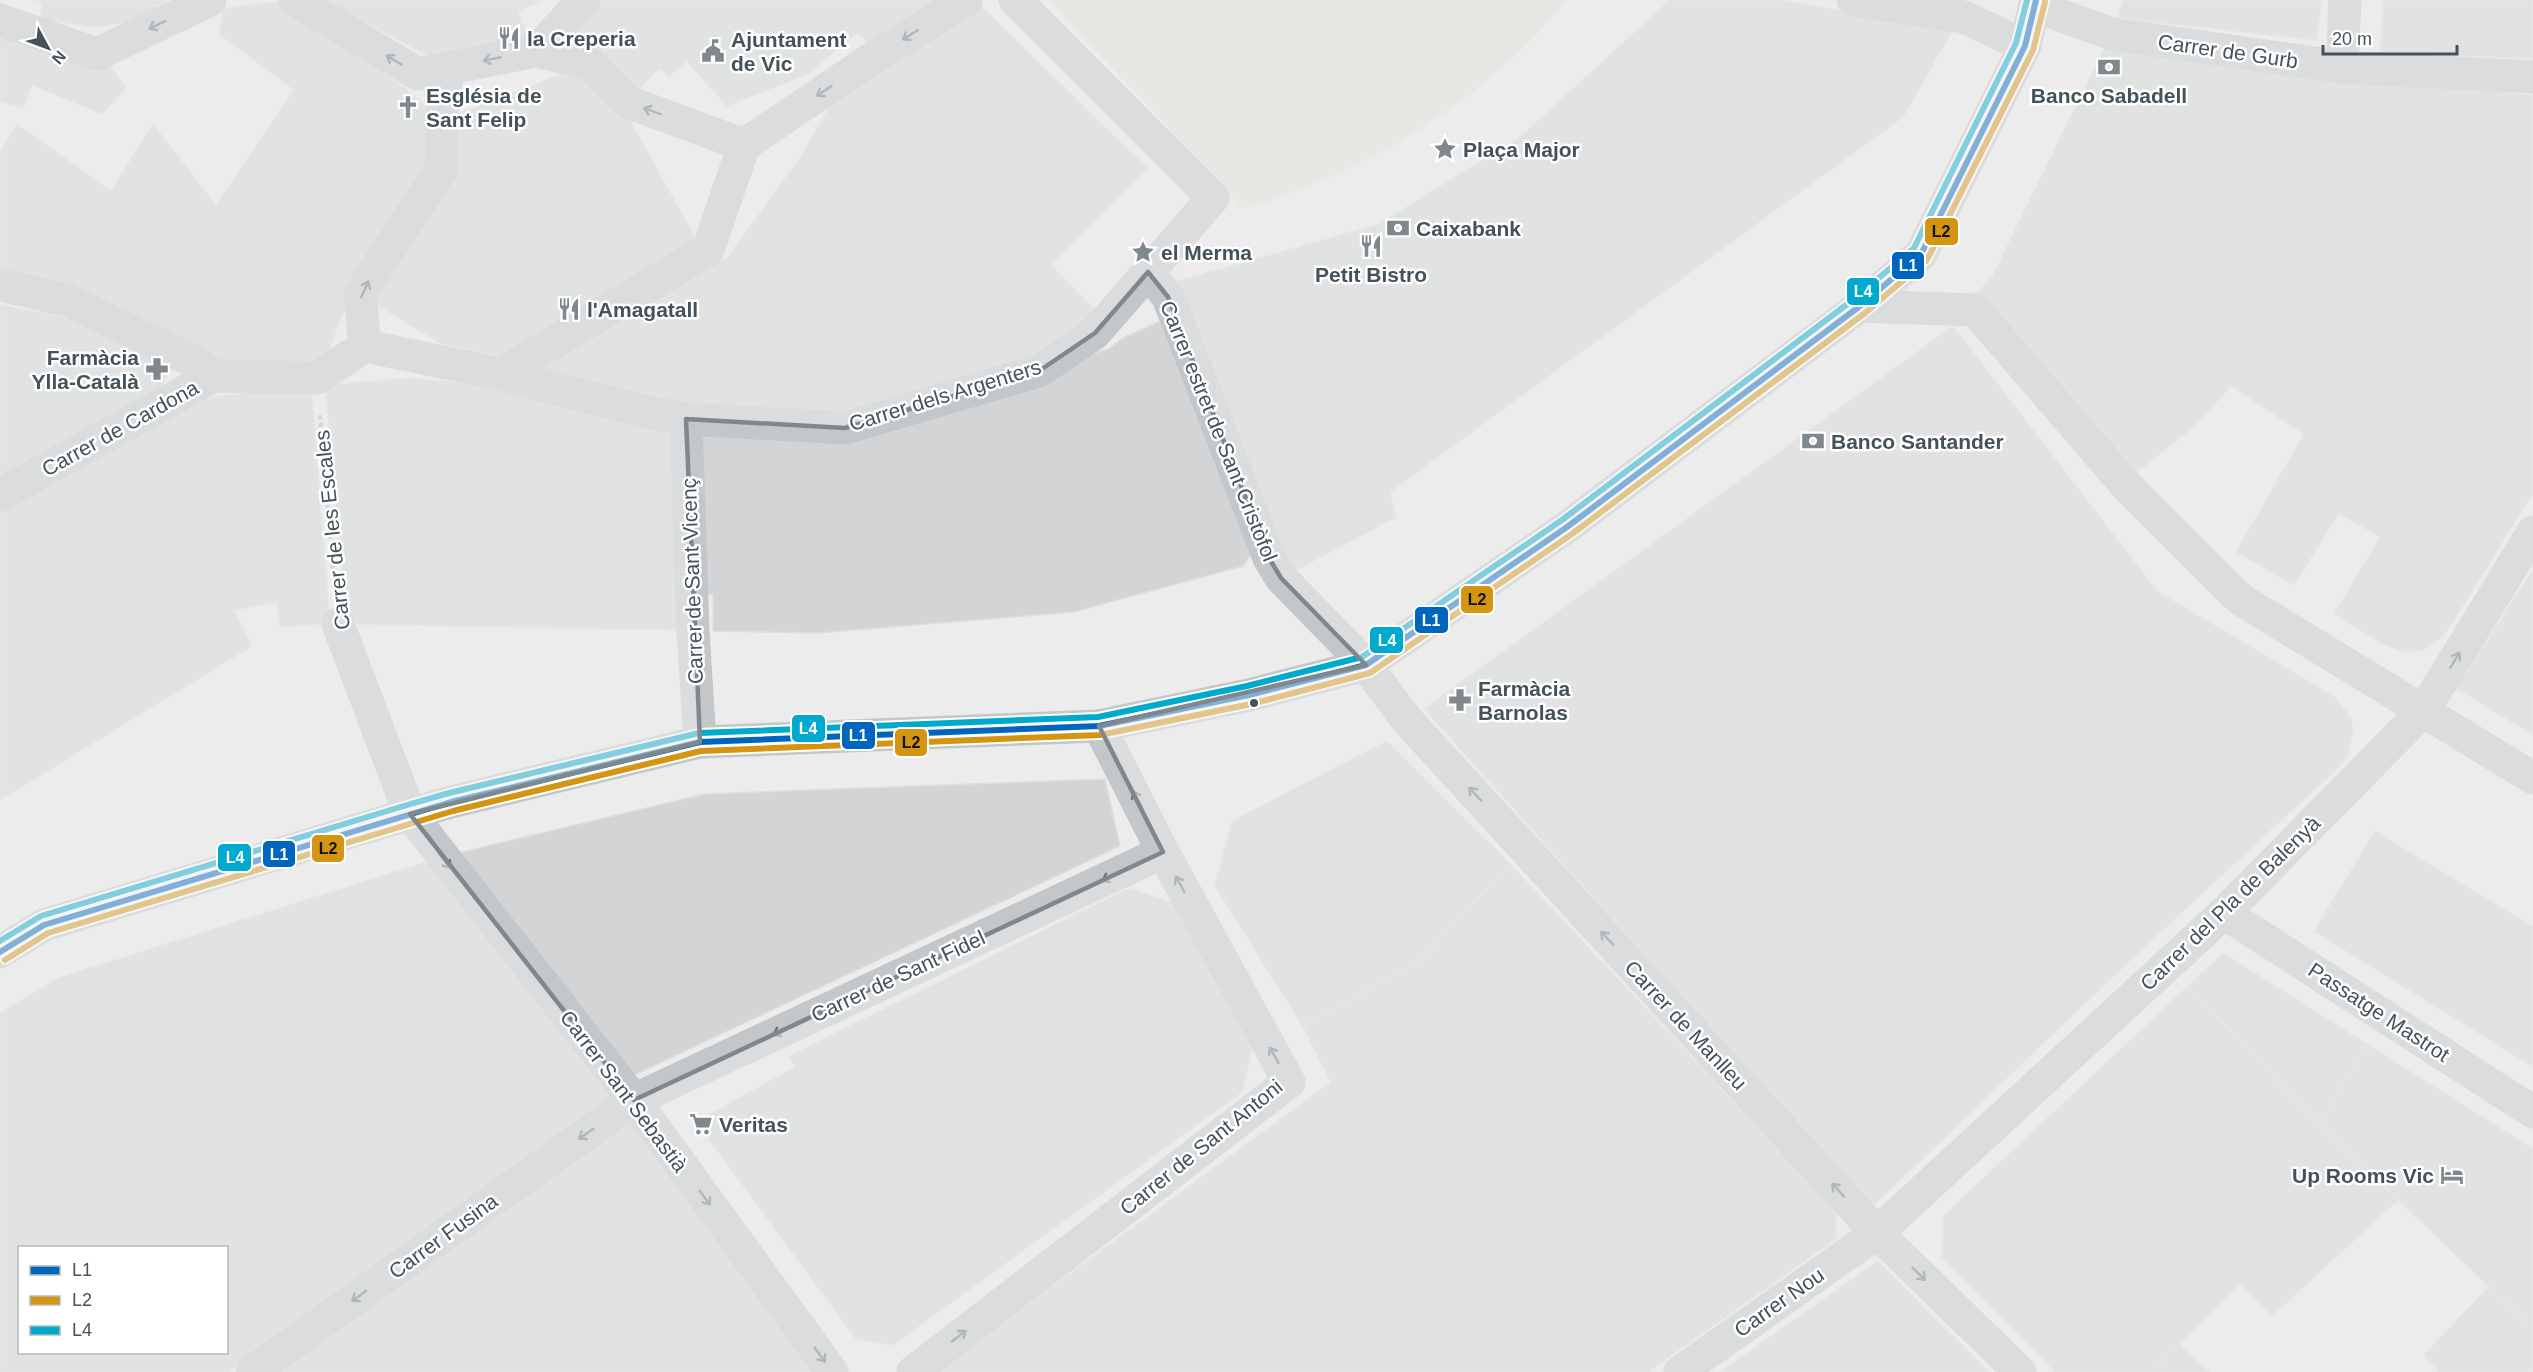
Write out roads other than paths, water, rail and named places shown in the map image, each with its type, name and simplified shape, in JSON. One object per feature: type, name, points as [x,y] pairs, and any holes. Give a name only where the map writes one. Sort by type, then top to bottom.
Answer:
[{"type":"street","points":[[0,20],[97,54],[210,0]]},
{"type":"street","points":[[295,0],[418,74],[536,51],[590,64],[628,102],[744,144]]},
{"type":"street","points":[[536,51],[584,0]]},
{"type":"street","points":[[1015,0],[1213,198],[1156,263]]},
{"type":"street","points":[[1853,0],[1964,17],[2025,46]]},
{"type":"street","points":[[2342,68],[2345,0]]},
{"type":"street","points":[[0,952],[44,925],[410,814],[700,742],[1099,726],[1249,695],[1366,665],[1567,527],[1860,306],[1921,254],[2025,46],[2036,3]]},
{"type":"street","name":"Carrer de Gurb","points":[[2036,3],[2112,34],[2342,68],[2533,77]]},
{"type":"street","points":[[501,374],[708,250],[744,144],[873,58],[957,6]]},
{"type":"street","points":[[365,346],[360,294],[442,168],[441,120],[448,68]]},
{"type":"street","name":"Carrer dels Argenters","points":[[365,346],[501,374],[642,411],[686,419],[845,428],[1039,371],[1095,333],[1156,263]]},
{"type":"street","name":"Carrer estret de Sant Cristòfol","points":[[1156,263],[1269,558],[1281,578],[1366,665]]},
{"type":"street","points":[[0,285],[67,300],[201,365],[213,376]]},
{"type":"street","points":[[1860,306],[1975,310],[2122,482],[2240,599],[2533,778]]},
{"type":"street","name":"Carrer de Cardona","points":[[0,495],[213,376],[317,378],[365,346]]},
{"type":"street","name":"Carrer de Sant Vicenç","points":[[686,419],[693,631],[700,742]]},
{"type":"street","name":"Carrer del Pla de Balenyà","points":[[1877,1233],[2224,913],[2424,710],[2533,532]]},
{"type":"street","name":"Carrer de les Escales","points":[[338,624],[410,814]]},
{"type":"street","name":"Carrer de Manlleu","points":[[1366,665],[1406,719],[1877,1233],[2020,1372]]},
{"type":"street","name":"Carrer de Sant Antoni","points":[[913,1372],[1289,1082],[1163,852],[1099,726]]},
{"type":"street","name":"Carrer Sant Sebastià","points":[[410,814],[634,1100],[832,1372]]},
{"type":"street","name":"Carrer de Sant Fidel","points":[[634,1100],[1163,852]]},
{"type":"street","name":"Passatge Mastrot","points":[[2224,913],[2533,1112]]},
{"type":"street","name":"Carrer Fusina","points":[[252,1372],[634,1100]]},
{"type":"street","name":"Carrer Nou","points":[[1680,1372],[1877,1233]]},
{"type":"place","name":"la Creperia","points":[[509,38]]},
{"type":"place","name":"Ajuntament de Vic","points":[[713,51]]},
{"type":"place","name":"Banco Sabadell","points":[[2109,67]]},
{"type":"place","name":"Església de Sant Felip","points":[[408,107]]},
{"type":"place","name":"Plaça Major","points":[[1445,149]]},
{"type":"place","name":"Caixabank","points":[[1398,228]]},
{"type":"place","name":"Petit Bistro","points":[[1371,246]]},
{"type":"place","name":"el Merma","points":[[1143,252]]},
{"type":"place","name":"l'Amagatall","points":[[569,309]]},
{"type":"place","name":"Farmàcia Ylla-Català","points":[[157,369]]},
{"type":"place","name":"Banco Santander","points":[[1813,441]]},
{"type":"place","name":"Farmàcia Barnolas","points":[[1460,700]]},
{"type":"place","name":"Veritas","points":[[701,1124]]},
{"type":"place","name":"Up Rooms Vic","points":[[2452,1175]]}]
